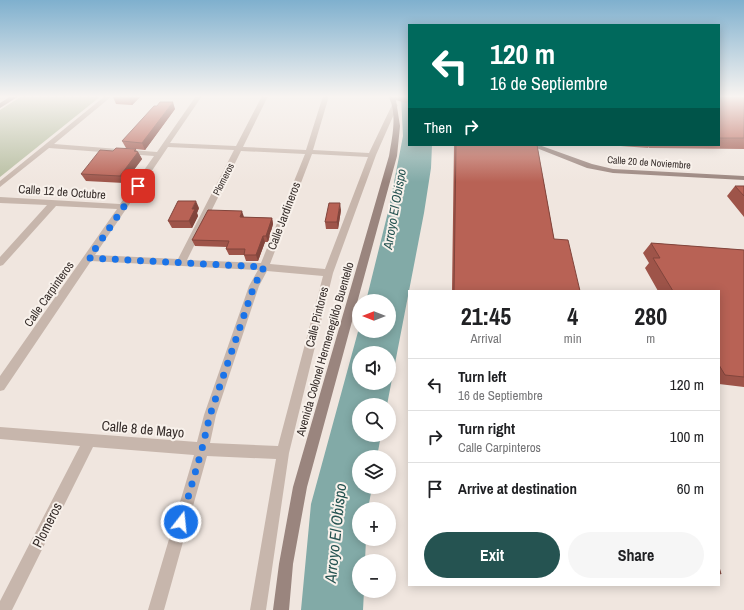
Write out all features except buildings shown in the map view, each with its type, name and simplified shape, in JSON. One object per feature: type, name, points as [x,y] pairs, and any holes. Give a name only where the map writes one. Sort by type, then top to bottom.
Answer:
[{"type":"street","points":[[0,185],[75,124]]},
{"type":"street","name":"Calle Carpinteros","points":[[0,386],[180,124]]},
{"type":"street","name":"Plomeros","points":[[181,262],[250,124]]},
{"type":"street","name":"Calle Jardineros","points":[[156,610],[202,449],[210,415],[254,286],[264,267],[309,152],[317,124]]},
{"type":"street","name":"Calle Pintores","points":[[258,610],[284,453],[328,273],[372,155],[386,124]]},
{"type":"street","name":"Avenida Colonel Hermenegildo Buentello","points":[[281,610],[286,564],[300,487],[394,156],[397,124]]},
{"type":"street","points":[[167,145],[372,155]]},
{"type":"street","points":[[49,146],[160,154]]},
{"type":"street","name":"Calle 20 de Noviembre","points":[[535,146],[590,166],[613,171],[744,178]]},
{"type":"street","name":"Calle 12 de Octubre","points":[[0,200],[124,207]]},
{"type":"street","points":[[0,263],[52,204]]},
{"type":"street","points":[[89,258],[264,267],[328,273]]},
{"type":"street","name":"Calle 8 de Mayo","points":[[0,433],[202,449],[284,453]]},
{"type":"street","name":"Plomeros","points":[[4,610],[90,440]]},
{"type":"green space","points":[[0,124],[66,124],[0,177]]},
{"type":"water","name":"Arroyo El Obispo","points":[[402,124],[408,124],[408,146],[432,146],[431,168],[424,213],[396,358],[396,346],[354,346],[356,338],[396,338],[396,294],[368,294],[389,208],[403,136]]},
{"type":"water","name":"Arroyo El Obispo","points":[[352,354],[352,390],[390,390],[388,398],[352,398],[352,442],[380,442],[378,450],[352,450],[352,494],[371,494],[369,502],[352,502],[352,546],[366,546],[365,554],[352,554],[352,598],[364,598],[363,610],[301,610],[311,504]]},
{"type":"route","points":[[138,186],[89,258],[264,267],[254,286],[210,415],[181,522]]}]
